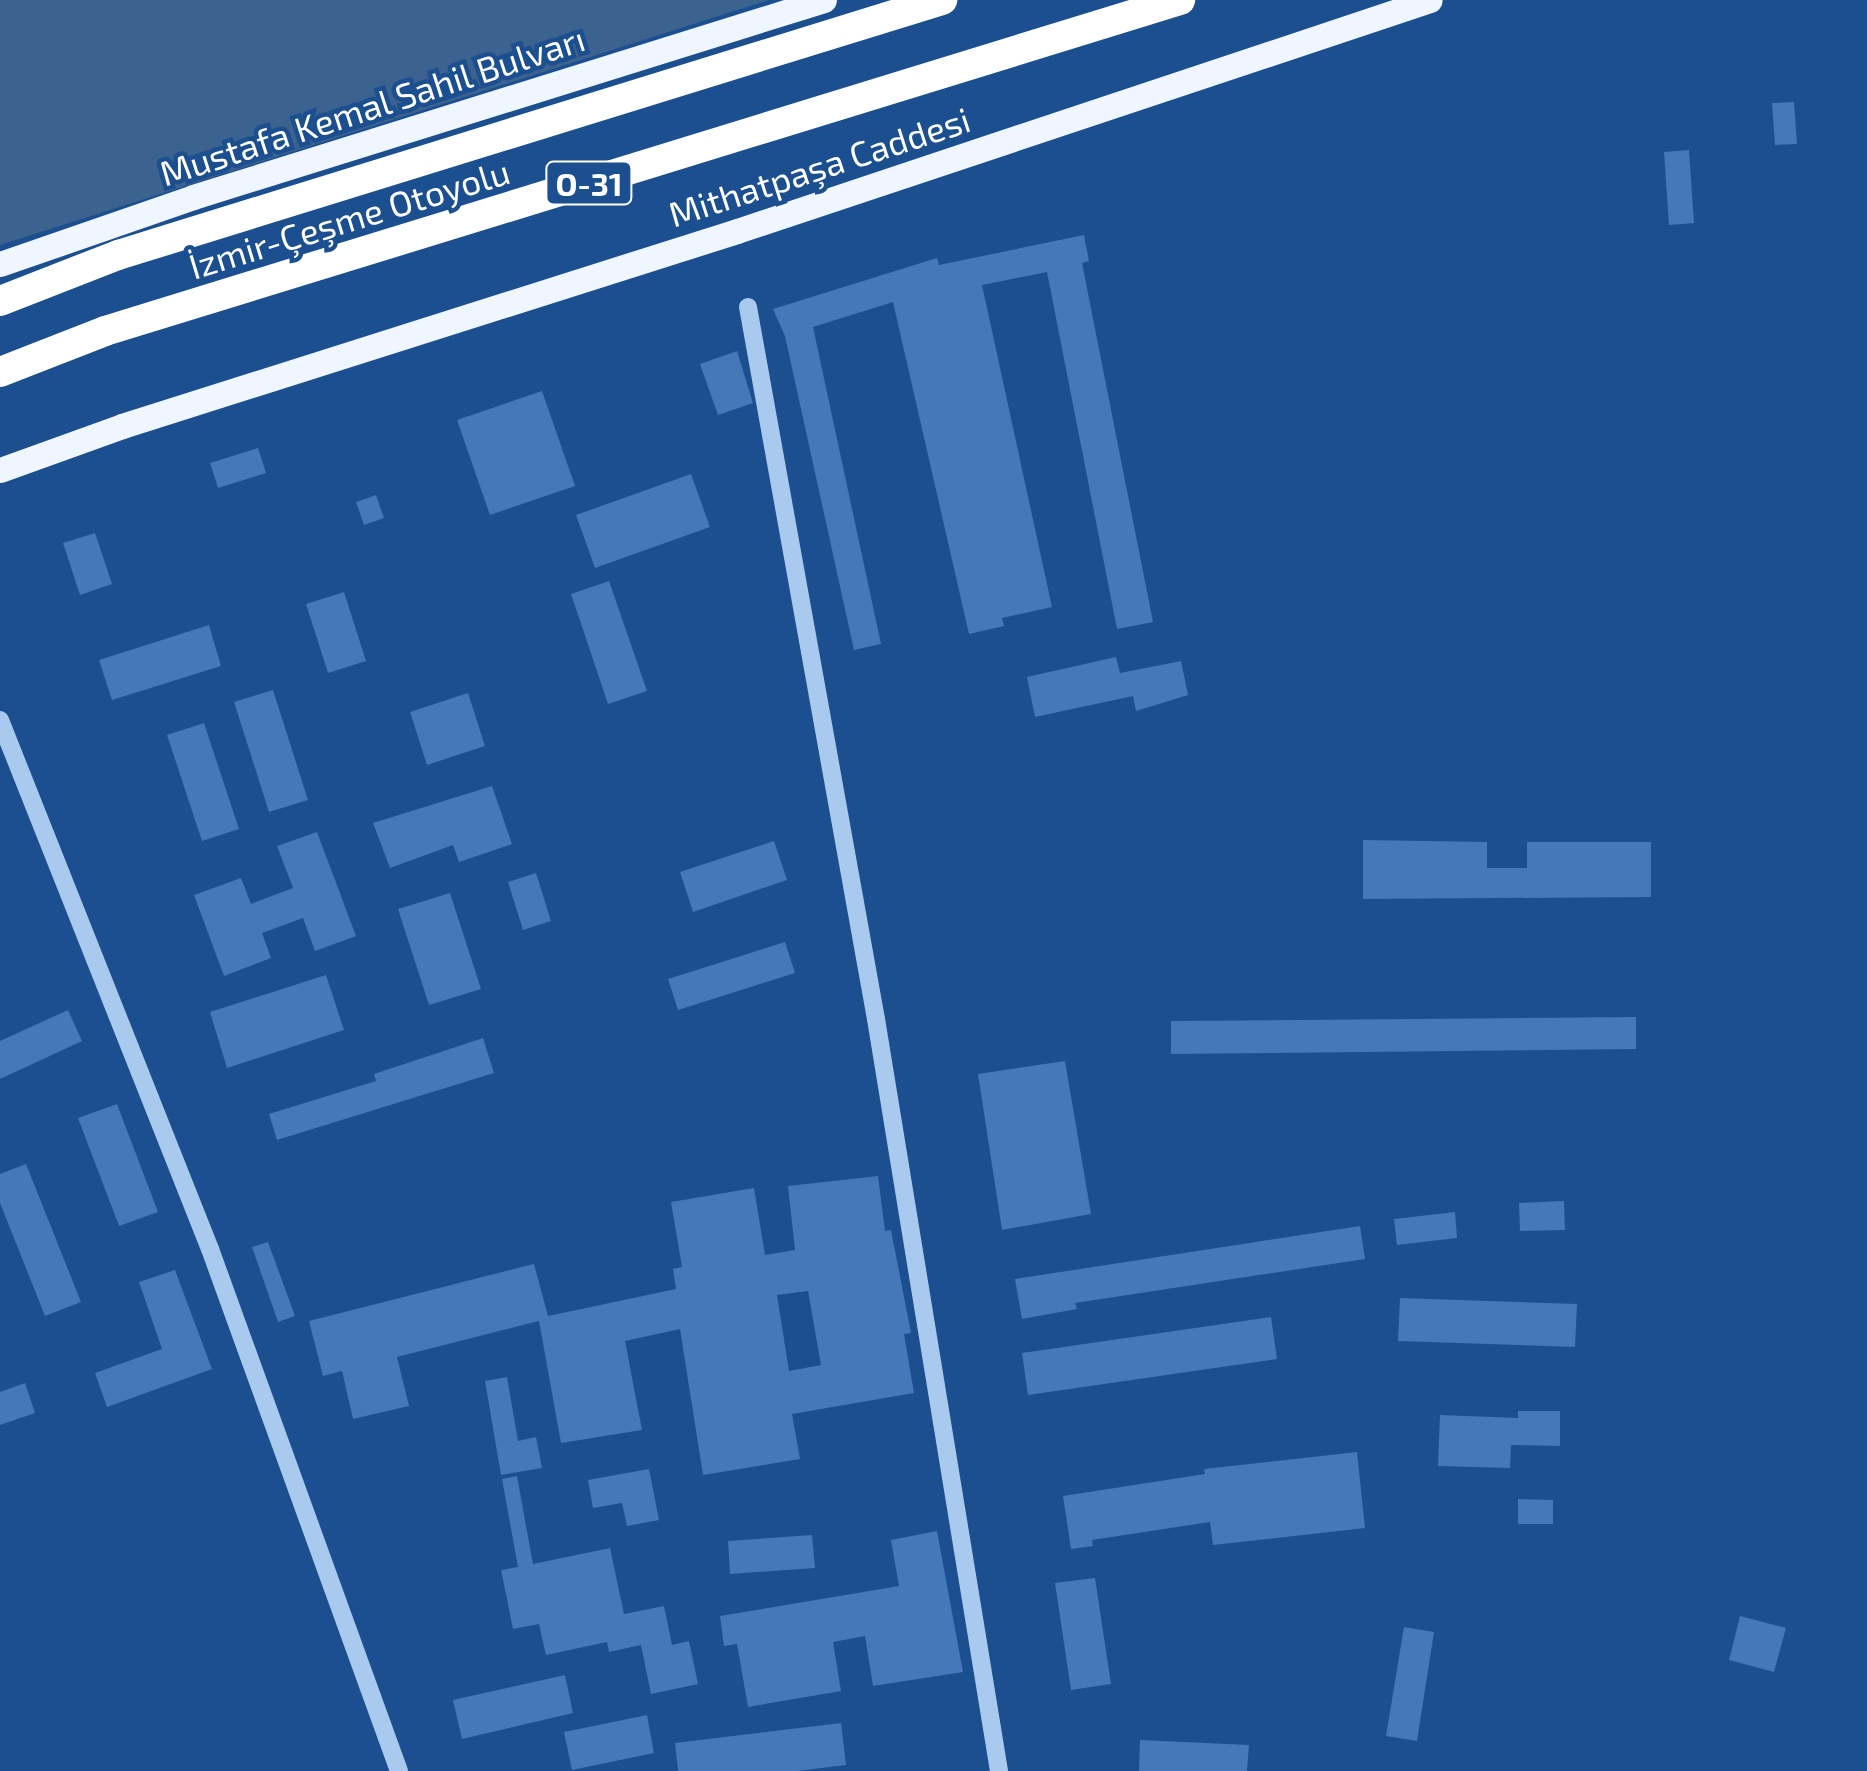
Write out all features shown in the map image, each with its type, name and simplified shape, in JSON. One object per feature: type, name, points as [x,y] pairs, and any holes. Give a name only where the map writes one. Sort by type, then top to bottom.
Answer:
[{"type":"highway","name":"İzmir-Çeşme Otoyolu","points":[[0,301],[118,256],[942,0]]},
{"type":"highway","name":"İzmir-Çeşme Otoyolu","points":[[0,372],[105,331],[1180,0]]},
{"type":"main road","name":"Mustafa Kemal Sahil Bulvarı","points":[[0,264],[193,198],[824,0]]},
{"type":"main road","name":"Mithatpaşa Caddesi","points":[[0,470],[122,426],[737,231],[1430,0]]},
{"type":"lane","points":[[748,307],[876,1019],[999,1771]]},
{"type":"lane","points":[[0,720],[210,1249],[399,1771]]},
{"type":"water","points":[[0,0],[769,0],[0,245]]},
{"type":"building","points":[[1794,102],[1797,144],[1775,145],[1772,103]]},
{"type":"building","points":[[1689,150],[1694,223],[1669,225],[1664,152]]},
{"type":"building","points":[[1084,235],[1089,261],[1082,263],[1153,622],[1117,629],[1047,272],[982,285],[1052,607],[1002,618],[1004,626],[969,634],[893,302],[813,327],[881,644],[854,650],[785,336],[773,309],[937,258],[939,265]]},
{"type":"building","points":[[737,351],[753,403],[718,415],[700,364]]},
{"type":"building","points":[[542,391],[575,486],[490,515],[457,420]]},
{"type":"building","points":[[258,448],[266,473],[218,488],[210,463]]},
{"type":"building","points":[[691,474],[710,527],[595,568],[576,515]]},
{"type":"building","points":[[376,495],[384,518],[364,525],[356,502]]},
{"type":"building","points":[[95,533],[112,584],[80,595],[63,543]]},
{"type":"building","points":[[609,581],[647,691],[608,704],[571,594]]},
{"type":"building","points":[[344,592],[366,661],[328,673],[306,604]]},
{"type":"building","points":[[209,625],[221,666],[112,700],[99,660]]},
{"type":"building","points":[[1116,657],[1120,673],[1181,661],[1188,695],[1136,711],[1133,696],[1035,717],[1027,677]]},
{"type":"building","points":[[273,690],[308,800],[269,812],[234,702]]},
{"type":"building","points":[[468,693],[485,746],[427,765],[410,712]]},
{"type":"building","points":[[204,723],[239,829],[202,841],[167,735]]},
{"type":"building","points":[[492,786],[512,844],[459,862],[453,845],[390,868],[373,823]]},
{"type":"building","points":[[317,832],[356,936],[315,951],[303,918],[262,933],[271,958],[224,976],[194,895],[241,878],[251,904],[293,888],[277,846]]},
{"type":"building","points":[[1363,840],[1487,842],[1487,868],[1527,868],[1527,842],[1651,842],[1651,897],[1363,899]]},
{"type":"building","points":[[774,841],[787,880],[693,912],[680,872]]},
{"type":"building","points":[[536,873],[551,921],[523,930],[508,882]]},
{"type":"building","points":[[450,893],[481,989],[429,1005],[398,909]]},
{"type":"building","points":[[785,942],[795,973],[678,1010],[668,979]]},
{"type":"building","points":[[326,975],[344,1030],[227,1068],[210,1012]]},
{"type":"building","points":[[68,1010],[82,1041],[0,1079],[0,1041]]},
{"type":"building","points":[[1636,1017],[1636,1049],[1171,1054],[1171,1021]]},
{"type":"building","points":[[483,1038],[494,1073],[277,1140],[269,1114],[376,1081],[374,1074]]},
{"type":"building","points":[[1065,1061],[1091,1214],[1002,1230],[978,1074]]},
{"type":"building","points":[[117,1104],[158,1212],[119,1226],[78,1118]]},
{"type":"building","points":[[26,1164],[81,1302],[45,1316],[0,1203],[0,1174]]},
{"type":"building","points":[[878,1176],[885,1231],[891,1230],[911,1333],[904,1334],[914,1393],[792,1414],[800,1459],[703,1475],[680,1329],[625,1341],[642,1430],[561,1443],[539,1321],[397,1357],[409,1406],[353,1419],[342,1371],[323,1376],[309,1321],[534,1264],[548,1316],[676,1289],[673,1269],[682,1267],[671,1202],[754,1188],[765,1255],[795,1250],[788,1186]],"holes":[[[808,1291],[821,1365],[789,1371],[777,1295]]]},
{"type":"building","points":[[1564,1201],[1565,1230],[1520,1231],[1519,1203]]},
{"type":"building","points":[[1455,1212],[1457,1238],[1397,1245],[1394,1219]]},
{"type":"building","points":[[1360,1226],[1365,1259],[1075,1303],[1077,1309],[1022,1319],[1015,1279]]},
{"type":"building","points":[[268,1242],[295,1316],[278,1322],[252,1247]]},
{"type":"building","points":[[175,1270],[212,1369],[107,1407],[95,1373],[162,1349],[139,1282]]},
{"type":"building","points":[[1400,1298],[1577,1304],[1575,1347],[1398,1341]]},
{"type":"building","points":[[1271,1317],[1277,1359],[1028,1395],[1022,1353]]},
{"type":"building","points":[[507,1377],[518,1441],[536,1437],[542,1468],[501,1475],[485,1381]]},
{"type":"building","points":[[25,1383],[35,1413],[0,1425],[0,1392]]},
{"type":"building","points":[[1518,1411],[1560,1411],[1560,1446],[1511,1445],[1510,1468],[1438,1466],[1440,1415],[1518,1418]]},
{"type":"building","points":[[1357,1452],[1365,1528],[1213,1545],[1210,1522],[1092,1540],[1093,1546],[1071,1549],[1063,1496],[1205,1474],[1204,1469]]},
{"type":"building","points":[[649,1469],[659,1520],[627,1526],[622,1503],[593,1508],[588,1480]]},
{"type":"building","points":[[517,1476],[533,1564],[610,1548],[624,1614],[664,1606],[672,1645],[689,1641],[698,1684],[651,1694],[641,1645],[609,1652],[607,1642],[546,1655],[539,1624],[513,1629],[501,1570],[518,1567],[502,1479]]},
{"type":"building","points":[[1518,1499],[1553,1500],[1553,1524],[1518,1524]]},
{"type":"building","points":[[937,1531],[963,1672],[873,1686],[865,1636],[833,1642],[841,1691],[748,1707],[737,1644],[724,1646],[720,1616],[899,1586],[891,1540]]},
{"type":"building","points":[[812,1535],[815,1568],[730,1574],[728,1541]]},
{"type":"building","points":[[1095,1578],[1111,1684],[1071,1690],[1055,1583]]},
{"type":"building","points":[[1740,1616],[1786,1628],[1774,1672],[1729,1660]]},
{"type":"building","points":[[1404,1627],[1434,1632],[1417,1741],[1386,1736]]},
{"type":"building","points":[[565,1675],[573,1713],[462,1739],[453,1700]]},
{"type":"building","points":[[647,1715],[654,1753],[572,1770],[564,1732]]},
{"type":"building","points":[[841,1723],[846,1765],[797,1771],[678,1771],[675,1743]]},
{"type":"building","points":[[1140,1740],[1249,1745],[1247,1771],[1139,1771]]}]
